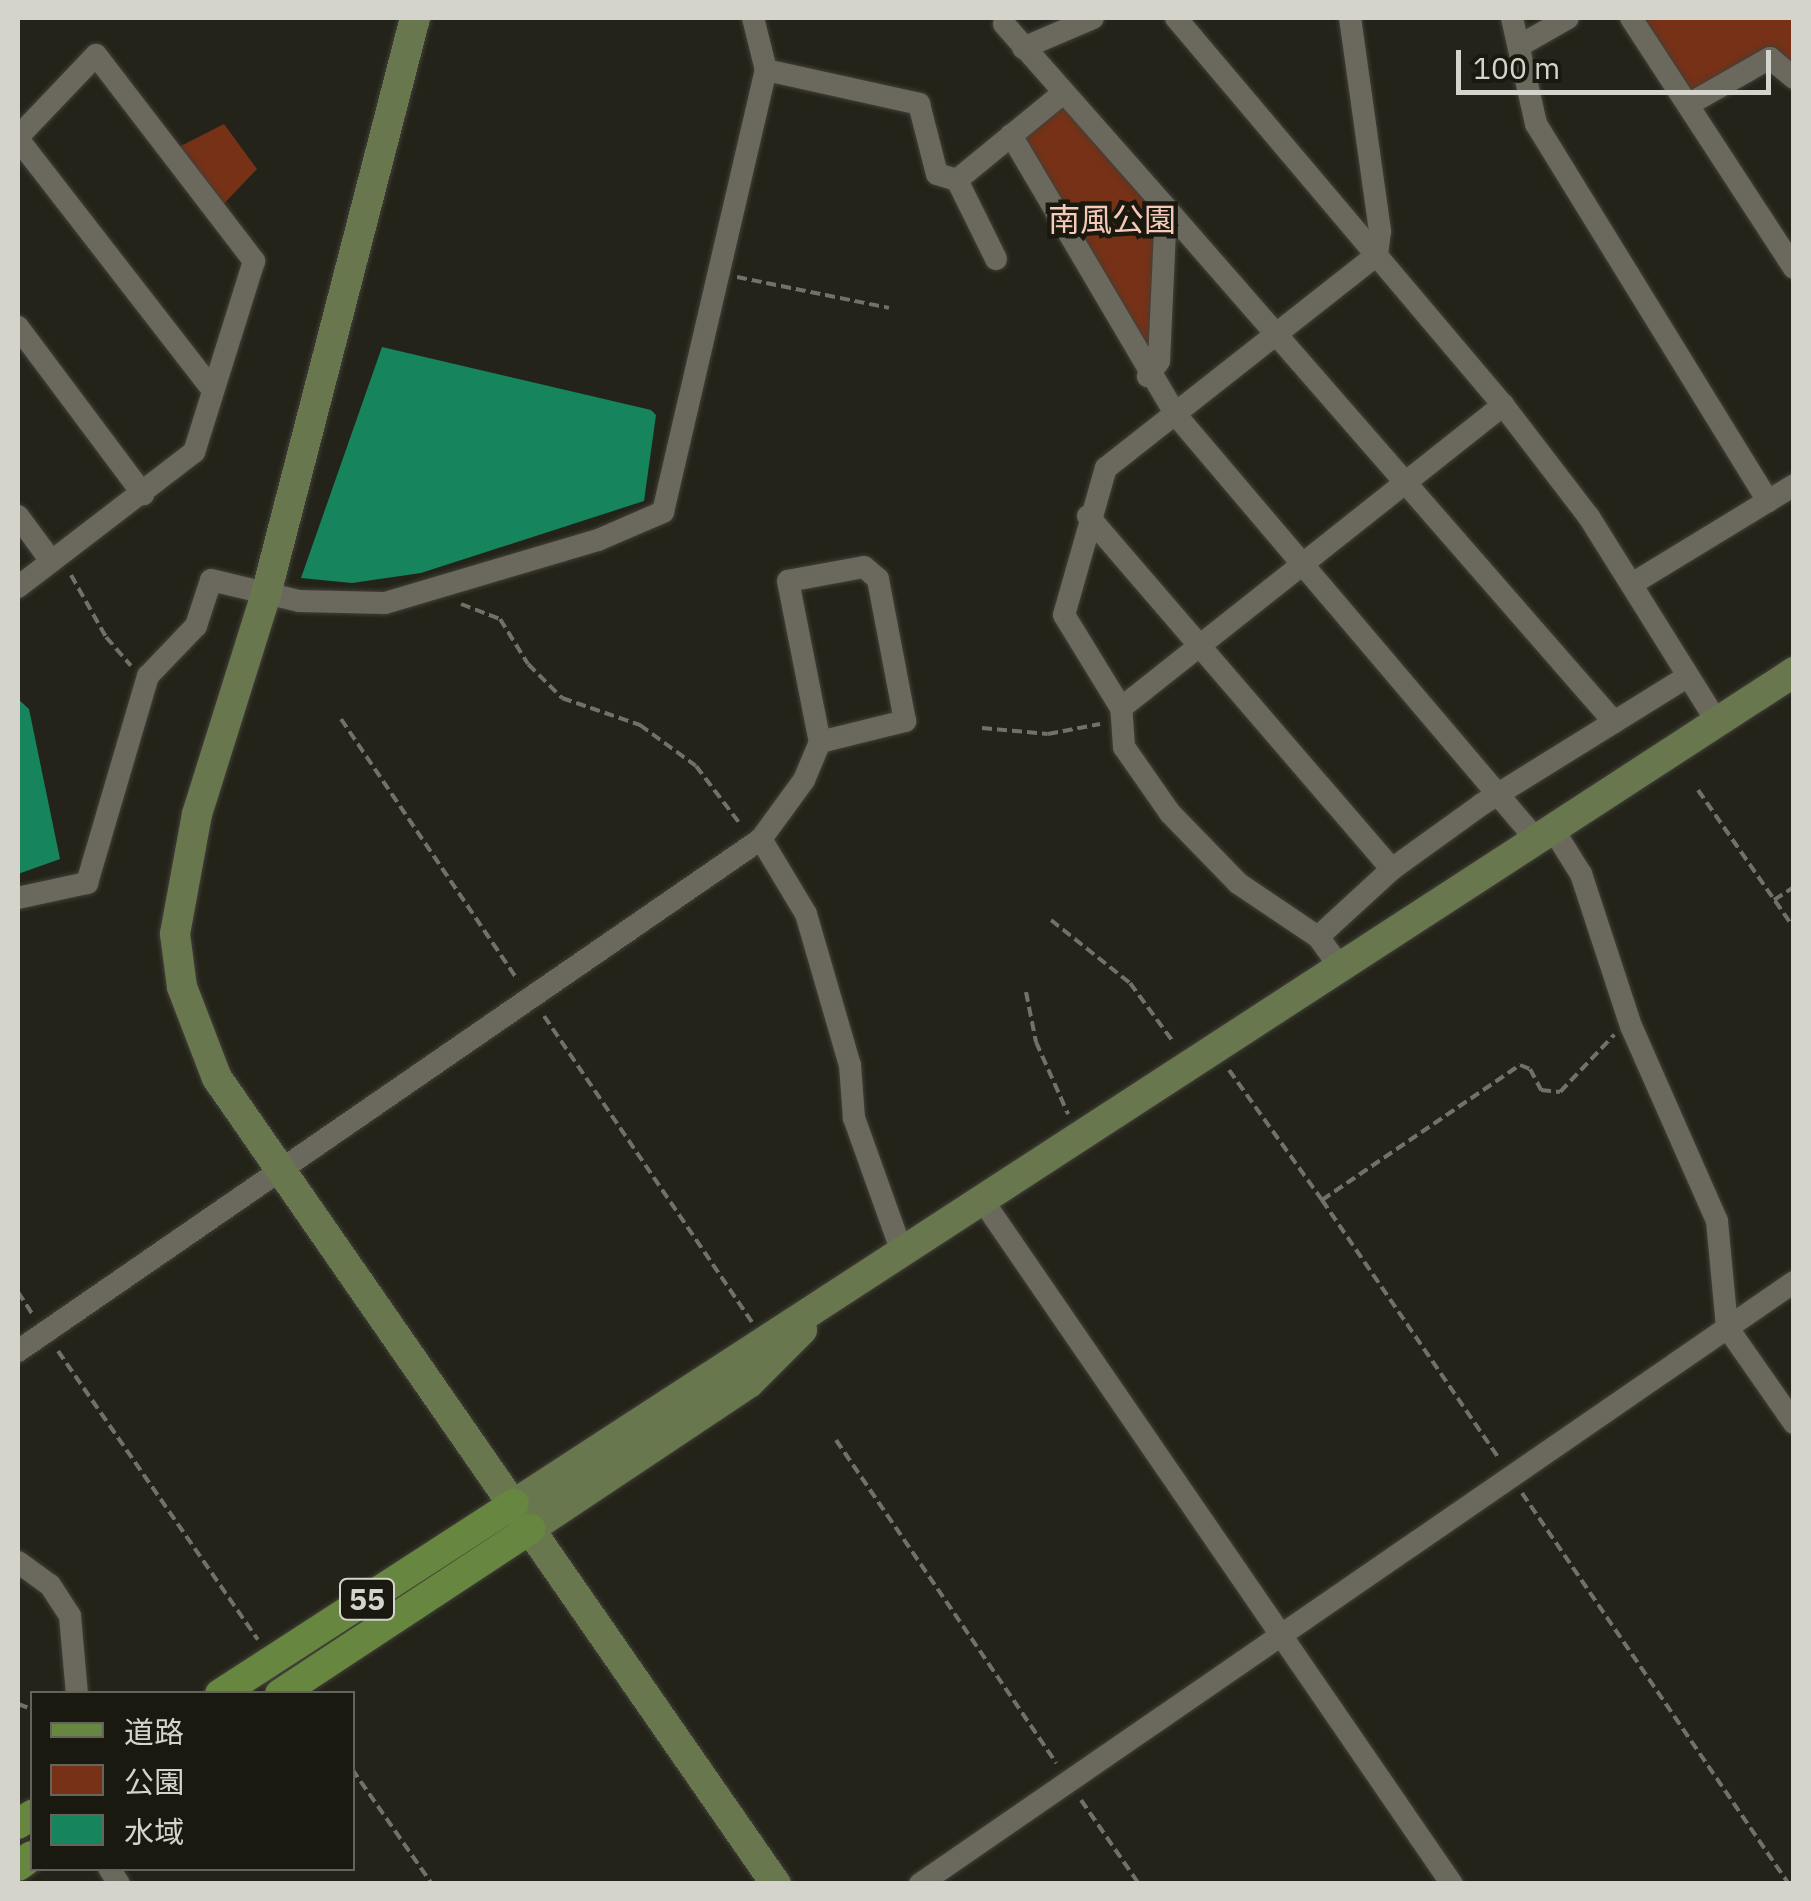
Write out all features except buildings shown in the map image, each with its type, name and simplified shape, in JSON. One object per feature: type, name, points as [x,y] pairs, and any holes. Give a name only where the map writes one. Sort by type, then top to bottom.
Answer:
[{"type":"main road","name":"55","points":[[225,1691],[522,1517]]},
{"type":"main road","name":"55","points":[[284,1691],[522,1517]]},
{"type":"street","points":[[415,18],[266,594],[197,814],[175,934],[196,1032],[217,1078],[776,1884]]},
{"type":"street","points":[[18,898],[87,883],[148,676],[196,626],[211,580],[266,594],[365,604],[438,592],[652,522],[663,512],[766,70],[752,18]]},
{"type":"street","points":[[1024,48],[1093,18]]},
{"type":"street","points":[[1176,18],[1504,405],[1632,584],[1716,720]]},
{"type":"street","points":[[1340,967],[1318,936],[1274,911],[1196,844],[1124,747],[1120,714],[1064,615],[1088,516],[1106,468],[1377,255],[1380,231],[1350,18]]},
{"type":"street","points":[[1512,18],[1536,124],[1768,500]]},
{"type":"street","points":[[1518,46],[1568,18]]},
{"type":"street","points":[[1631,18],[1691,103],[1794,268]]},
{"type":"street","points":[[1004,24],[1614,722]]},
{"type":"street","points":[[18,587],[194,452],[214,390],[254,262],[96,55],[18,138],[214,390]]},
{"type":"street","points":[[1691,103],[1770,58],[1794,78]]},
{"type":"street","points":[[766,70],[919,104],[937,174],[957,180],[996,259]]},
{"type":"street","points":[[957,180],[1062,94]]},
{"type":"street","points":[[1011,136],[1148,376],[1176,415],[1299,566],[1500,794],[1581,874],[1632,1026],[1718,1221],[1727,1327],[1794,1424]]},
{"type":"street","points":[[1148,376],[1159,361],[1166,208]]},
{"type":"street","points":[[18,327],[143,494]]},
{"type":"street","points":[[1120,714],[1401,482],[1504,405]]},
{"type":"street","points":[[1632,584],[1794,485]]},
{"type":"street","points":[[18,516],[54,558]]},
{"type":"street","points":[[1088,516],[1392,869]]},
{"type":"street","points":[[18,1351],[761,839],[804,780],[820,742],[788,581],[864,566],[878,580],[905,720],[820,742]]},
{"type":"street","points":[[522,1517],[764,1339],[1794,672]]},
{"type":"street","points":[[1318,936],[1392,869],[1500,794],[1686,676]]},
{"type":"street","points":[[761,839],[806,914],[850,1065],[854,1118],[892,1254]]},
{"type":"street","points":[[981,1198],[1452,1884]]},
{"type":"street","points":[[522,1517],[749,1383],[892,1254]]},
{"type":"street","points":[[920,1884],[1794,1282]]},
{"type":"street","points":[[18,1562],[50,1585],[70,1616],[77,1691]]},
{"type":"path","points":[[718,274],[890,308]]},
{"type":"path","points":[[54,558],[114,648],[148,676]]},
{"type":"path","points":[[438,592],[500,619],[507,633],[562,698],[640,725],[696,766],[746,832],[761,839]]},
{"type":"path","points":[[982,728],[1048,734],[1120,714]]},
{"type":"path","points":[[341,719],[764,1339]]},
{"type":"path","points":[[1698,790],[1794,928]]},
{"type":"path","points":[[1774,900],[1794,887]]},
{"type":"path","points":[[1051,920],[1130,982],[1202,1056],[1322,1200],[1788,1884]]},
{"type":"path","points":[[1026,992],[1040,1054],[1079,1135]]},
{"type":"path","points":[[1322,1200],[1520,1065],[1530,1069],[1542,1090],[1560,1092],[1592,1055],[1632,1026]]},
{"type":"path","points":[[18,1292],[272,1660]]},
{"type":"path","points":[[836,1440],[1139,1884]]},
{"type":"path","points":[[355,1773],[432,1884]]},
{"type":"green space","points":[[1631,18],[1793,18],[1793,78],[1769,58],[1691,103]]},
{"type":"green space","name":"南風公園","points":[[1062,94],[1166,208],[1148,376],[1011,135]]},
{"type":"green space","points":[[224,124],[257,169],[217,211],[169,152]]},
{"type":"water","points":[[382,347],[651,410],[656,415],[644,501],[421,573],[352,583],[301,578]]},
{"type":"water","points":[[18,699],[29,709],[60,859],[18,874]]}]
